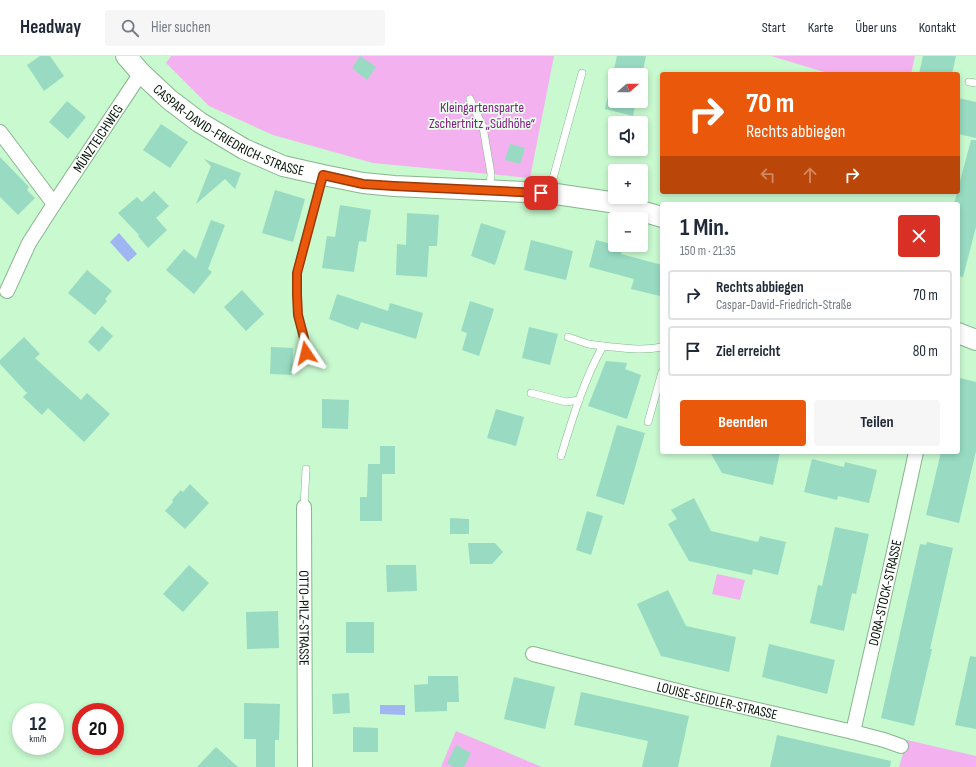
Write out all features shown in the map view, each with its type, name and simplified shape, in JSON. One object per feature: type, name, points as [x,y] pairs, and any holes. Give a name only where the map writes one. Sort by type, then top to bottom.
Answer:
[{"type":"street","name":"CASPAR-DAVID-FRIEDRICH-STRASSE","points":[[126,56],[141,73],[170,100],[199,122],[244,149],[283,166],[363,184],[549,193],[610,202],[660,216]]},
{"type":"street","name":"MÜNZTEICHWEG","points":[[7,291],[29,243],[141,73]]},
{"type":"street","points":[[0,132],[54,204]]},
{"type":"street","points":[[960,334],[976,340]]},
{"type":"street","name":"DORA-STOCK-STRASSE","points":[[853,732],[916,454]]},
{"type":"street","name":"OTTO-PILZ-STRASSE","points":[[304,508],[305,767]]},
{"type":"street","name":"LOUISE-SEIDLER-STRASSE","points":[[533,654],[701,697],[853,732],[901,746]]},
{"type":"lane","points":[[549,193],[582,73]]},
{"type":"lane","points":[[470,99],[483,127],[491,174],[490,190]]},
{"type":"lane","name":"CASPAR-DAVID-FRIEDRICH-STRASSE","points":[[306,353],[298,315],[297,273],[323,175]]},
{"type":"lane","points":[[568,337],[588,344],[634,350],[660,347]]},
{"type":"lane","points":[[561,456],[579,400],[603,346]]},
{"type":"lane","points":[[648,422],[660,379]]},
{"type":"lane","points":[[531,393],[566,402],[579,400]]},
{"type":"lane","name":"OTTO-PILZ-STRASSE","points":[[304,508],[306,469]]},
{"type":"green space","name":"Kleingartensparte Zschertnitz „Südhöhe“","points":[[171,56],[554,56],[530,178],[373,163],[273,135],[209,106],[166,63]]},
{"type":"green space","points":[[771,56],[915,56],[911,72],[824,72]]},
{"type":"green space","points":[[717,574],[745,580],[740,600],[712,594]]},
{"type":"green space","points":[[456,731],[542,767],[441,767]]},
{"type":"green space","points":[[907,740],[976,756],[976,767],[899,767]]},
{"type":"water","points":[[119,233],[137,254],[128,262],[110,242]]},
{"type":"water","points":[[380,705],[405,705],[405,715],[380,714]]},
{"type":"building","points":[[40,56],[50,56],[64,76],[44,91],[27,65]]},
{"type":"building","points":[[360,56],[376,67],[367,80],[352,68]]},
{"type":"building","points":[[617,56],[646,56],[644,68],[614,68]]},
{"type":"building","points":[[923,56],[956,56],[952,72],[919,72]]},
{"type":"building","points":[[608,96],[608,108],[635,108],[633,116],[605,109]]},
{"type":"building","points":[[960,98],[976,102],[976,138],[960,134]]},
{"type":"building","points":[[67,101],[86,117],[68,139],[49,122]]},
{"type":"building","points":[[161,124],[188,142],[170,168],[143,150]]},
{"type":"building","points":[[971,140],[976,140],[976,227],[963,277],[960,276],[960,202],[955,202],[957,194],[960,194],[960,181]]},
{"type":"building","points":[[510,144],[525,148],[520,164],[505,160]]},
{"type":"building","points":[[0,157],[29,187],[27,190],[35,198],[18,215],[0,197]]},
{"type":"building","points":[[204,159],[241,173],[235,189],[225,179],[196,204],[211,166]]},
{"type":"building","points":[[275,190],[305,199],[293,242],[262,233]]},
{"type":"building","points":[[154,191],[169,206],[156,218],[167,230],[148,248],[138,236],[139,235],[118,213],[137,197],[142,202]]},
{"type":"building","points":[[340,205],[371,210],[366,242],[359,241],[354,272],[322,268],[327,236],[335,237]]},
{"type":"building","points":[[407,213],[439,215],[437,246],[429,246],[427,277],[396,275],[397,244],[406,245]]},
{"type":"building","points":[[211,220],[225,225],[208,269],[212,272],[194,294],[166,270],[184,249],[196,259]]},
{"type":"building","points":[[481,223],[506,231],[495,265],[471,256]]},
{"type":"building","points":[[531,240],[573,251],[566,280],[524,270]]},
{"type":"building","points":[[596,240],[608,243],[608,252],[622,252],[621,254],[660,264],[660,296],[631,289],[634,279],[589,267]]},
{"type":"building","points":[[87,270],[112,291],[105,299],[107,301],[95,315],[68,293]]},
{"type":"building","points":[[242,290],[264,314],[246,331],[224,307]]},
{"type":"building","points":[[337,294],[388,311],[390,303],[423,313],[416,339],[361,322],[358,330],[329,319]]},
{"type":"building","points":[[470,301],[494,309],[479,356],[462,350],[467,333],[461,331]]},
{"type":"building","points":[[102,326],[113,336],[99,352],[88,342]]},
{"type":"building","points":[[529,327],[558,334],[550,365],[522,358]]},
{"type":"building","points":[[24,337],[40,354],[35,358],[81,400],[87,393],[110,414],[84,442],[48,408],[42,415],[23,397],[27,393],[0,364],[0,360]]},
{"type":"building","points":[[271,347],[293,348],[292,375],[270,374]]},
{"type":"building","points":[[606,361],[627,363],[625,369],[641,375],[627,419],[588,406]]},
{"type":"building","points":[[960,378],[976,382],[976,451],[959,523],[926,515],[941,454],[960,454]]},
{"type":"building","points":[[322,399],[349,400],[348,429],[322,428]]},
{"type":"building","points":[[496,409],[524,417],[516,446],[487,438]]},
{"type":"building","points":[[617,425],[645,433],[624,505],[596,496]]},
{"type":"building","points":[[380,446],[395,446],[395,474],[382,474],[382,521],[360,521],[360,497],[367,497],[368,464],[380,464]]},
{"type":"building","points":[[711,454],[780,454],[773,485],[722,473]]},
{"type":"building","points":[[812,459],[844,467],[845,462],[877,470],[869,503],[838,496],[837,500],[804,492]]},
{"type":"building","points":[[190,484],[209,503],[185,529],[165,511],[181,490],[183,492]]},
{"type":"building","points":[[694,498],[711,531],[758,542],[760,536],[786,542],[778,575],[753,569],[752,575],[689,561],[668,524],[677,519],[671,510]]},
{"type":"building","points":[[587,511],[603,516],[591,555],[576,550]]},
{"type":"building","points":[[450,518],[469,519],[469,534],[450,534]]},
{"type":"building","points":[[835,527],[869,534],[856,594],[852,593],[844,631],[810,623],[818,585],[822,586]]},
{"type":"building","points":[[927,542],[953,548],[914,726],[881,718],[920,544],[926,545]]},
{"type":"building","points":[[468,543],[495,543],[503,552],[492,564],[470,564]]},
{"type":"building","points":[[189,565],[209,583],[183,612],[163,594]]},
{"type":"building","points":[[386,565],[416,565],[417,591],[387,592]]},
{"type":"building","points":[[668,590],[686,626],[736,637],[729,672],[661,656],[637,604]]},
{"type":"building","points":[[278,611],[279,648],[247,649],[246,612]]},
{"type":"building","points":[[346,622],[374,622],[374,653],[346,653]]},
{"type":"building","points":[[769,644],[835,660],[827,694],[762,677]]},
{"type":"building","points":[[970,656],[976,657],[976,729],[955,725]]},
{"type":"building","points":[[428,676],[458,676],[459,702],[447,702],[447,711],[415,712],[414,685],[428,684]]},
{"type":"building","points":[[514,677],[555,687],[545,729],[504,719]]},
{"type":"building","points":[[581,692],[689,716],[678,767],[642,767],[648,741],[574,725]]},
{"type":"building","points":[[349,693],[350,713],[333,714],[332,694]]},
{"type":"building","points":[[244,703],[280,704],[279,740],[275,740],[275,767],[256,767],[256,739],[244,739]]},
{"type":"building","points":[[353,727],[378,728],[378,752],[353,752]]},
{"type":"building","points":[[777,735],[891,761],[890,767],[770,767]]},
{"type":"building","points":[[456,745],[471,753],[464,767],[454,767],[447,763]]},
{"type":"building","points":[[216,747],[238,767],[197,767]]},
{"type":"route","points":[[306,353],[298,315],[297,273],[323,175],[363,184],[541,193]]}]
